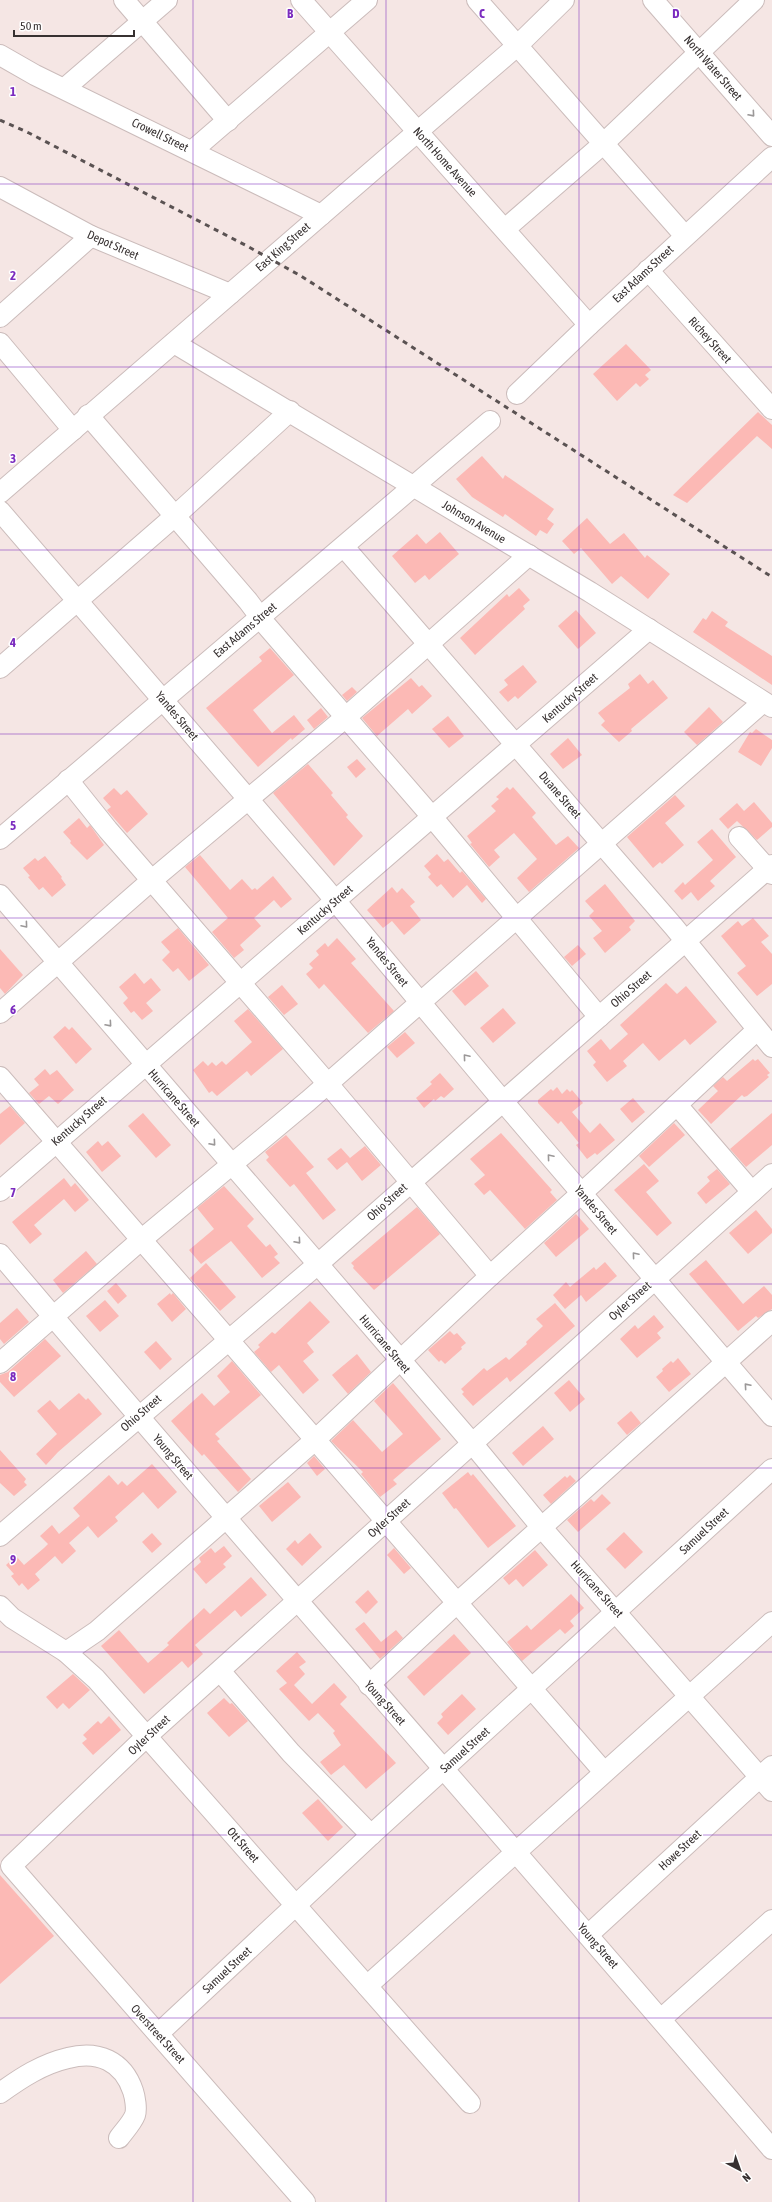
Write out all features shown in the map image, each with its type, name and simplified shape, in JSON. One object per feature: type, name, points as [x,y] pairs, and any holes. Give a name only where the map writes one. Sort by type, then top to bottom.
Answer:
[{"type":"street","points":[[124,0],[228,120]]},
{"type":"street","points":[[65,88],[167,0]]},
{"type":"street","name":"North Home Avenue","points":[[301,0],[589,324]]},
{"type":"street","points":[[192,151],[367,0]]},
{"type":"street","points":[[477,0],[685,236]]},
{"type":"street","name":"East King Street","points":[[0,493],[73,430],[88,415],[517,46],[564,0]]},
{"type":"street","name":"North Water Street","points":[[653,0],[772,136]]},
{"type":"street","points":[[504,229],[604,144],[754,0]]},
{"type":"street","name":"Crowell Street","points":[[0,55],[35,75],[65,88],[321,215]]},
{"type":"street","name":"East Adams Street","points":[[518,394],[589,324],[772,157]]},
{"type":"street","name":"Depot Street","points":[[0,187],[91,236],[230,294]]},
{"type":"street","points":[[0,317],[91,236]]},
{"type":"street","name":"Richey Street","points":[[648,270],[772,409]]},
{"type":"street","name":"Johnson Avenue","points":[[174,342],[530,555],[768,704]]},
{"type":"street","points":[[0,343],[73,430]]},
{"type":"street","points":[[0,668],[175,516],[290,411]]},
{"type":"street","points":[[88,415],[261,617],[266,625],[433,818],[599,1017]]},
{"type":"street","name":"East Adams Street","points":[[0,839],[490,421]]},
{"type":"street","name":"Yandes Street","points":[[0,511],[336,900],[419,1002],[772,1416]]},
{"type":"street","name":"Duane Street","points":[[344,547],[603,845],[686,942],[772,1047]]},
{"type":"street","points":[[0,1013],[152,880],[346,717],[530,555]]},
{"type":"street","name":"Kentucky Street","points":[[0,1191],[650,629]]},
{"type":"street","points":[[0,1363],[141,1240],[328,1084],[419,1002],[768,704]]},
{"type":"street","points":[[68,780],[108,830],[328,1084],[490,1276]]},
{"type":"street","points":[[739,837],[771,870]]},
{"type":"street","name":"Ohio Street","points":[[0,1536],[138,1416],[318,1264],[503,1100],[771,870]]},
{"type":"street","name":"Hurricane Street","points":[[0,895],[57,964],[472,1443],[542,1528],[691,1696],[768,1778]]},
{"type":"street","points":[[66,1652],[97,1631],[315,1440],[399,1360],[582,1193],[757,1030]]},
{"type":"street","points":[[0,1077],[604,1772]]},
{"type":"street","points":[[677,1105],[752,1192]]},
{"type":"street","name":"Oyler Street","points":[[11,1866],[148,1735],[772,1174]]},
{"type":"street","name":"Young Street","points":[[0,1254],[369,1685],[516,1851],[772,2150]]},
{"type":"street","points":[[369,1685],[456,1603],[542,1528],[772,1321]]},
{"type":"street","name":"Samuel Street","points":[[159,2034],[371,1835],[532,1690],[772,1469]]},
{"type":"street","name":"Ott Street","points":[[0,1606],[12,1618],[66,1652],[96,1679],[148,1735],[295,1906],[470,2103]]},
{"type":"street","points":[[367,1986],[772,1622]]},
{"type":"street","points":[[220,1671],[291,1753],[371,1835]]},
{"type":"street","name":"Howe Street","points":[[588,1935],[768,1778]]},
{"type":"street","name":"Overstreet Street","points":[[11,1866],[46,1908],[159,2034],[305,2202]]},
{"type":"street","points":[[661,2019],[772,1920]]},
{"type":"street","points":[[0,2093],[35,2070],[68,2058],[91,2055],[114,2063],[129,2080],[135,2096],[135,2115],[119,2138]]},
{"type":"building","points":[[626,344],[651,370],[645,375],[649,379],[640,387],[636,383],[617,401],[593,374]]},
{"type":"building","points":[[758,412],[772,425],[772,449],[757,436],[687,503],[673,495]]},
{"type":"building","points":[[482,456],[503,479],[505,475],[554,509],[547,519],[554,524],[547,534],[540,530],[536,536],[505,514],[503,517],[472,497],[456,479]]},
{"type":"building","points":[[587,518],[610,544],[624,533],[645,558],[647,555],[670,574],[648,599],[621,576],[612,584],[581,548],[574,554],[562,541]]},
{"type":"building","points":[[440,532],[459,554],[429,580],[425,575],[415,583],[392,556],[417,534],[426,544]]},
{"type":"building","points":[[519,588],[530,600],[523,606],[525,609],[475,655],[460,638],[507,594],[509,597]]},
{"type":"building","points":[[576,610],[596,633],[578,649],[558,626]]},
{"type":"building","points":[[712,611],[728,622],[725,626],[772,656],[772,685],[693,632],[703,618],[706,620]]},
{"type":"building","points":[[270,648],[294,675],[253,710],[272,733],[294,715],[305,729],[292,740],[291,738],[258,767],[206,708],[262,661],[259,657]]},
{"type":"building","points":[[523,665],[537,682],[518,699],[515,696],[508,702],[499,692],[508,685],[504,680]]},
{"type":"building","points":[[640,674],[648,684],[653,680],[668,698],[631,729],[632,731],[619,742],[601,725],[605,721],[598,713],[630,688],[628,684]]},
{"type":"building","points":[[411,678],[419,687],[422,685],[432,696],[412,714],[408,709],[377,736],[362,718]]},
{"type":"building","points":[[352,687],[357,692],[347,701],[342,695]]},
{"type":"building","points":[[709,707],[723,722],[697,745],[684,732]]},
{"type":"building","points":[[321,708],[328,717],[314,729],[307,720]]},
{"type":"building","points":[[448,716],[464,736],[449,748],[432,729]]},
{"type":"building","points":[[756,729],[772,740],[772,748],[761,766],[738,752],[750,732],[752,733]]},
{"type":"building","points":[[568,738],[582,755],[563,769],[550,754]]},
{"type":"building","points":[[357,759],[366,769],[356,778],[347,767]]},
{"type":"building","points":[[308,764],[333,793],[331,795],[348,815],[346,817],[363,836],[334,866],[273,793]]},
{"type":"building","points":[[507,787],[510,790],[513,787],[536,813],[532,817],[556,845],[568,836],[579,848],[529,892],[517,878],[537,859],[514,833],[494,850],[500,857],[489,867],[470,844],[472,843],[467,836],[496,811],[491,806],[499,799],[496,797]]},
{"type":"building","points":[[114,788],[121,795],[127,790],[148,814],[127,833],[107,810],[111,807],[103,798]]},
{"type":"building","points":[[675,795],[685,806],[665,823],[684,845],[662,864],[660,862],[653,868],[627,837]]},
{"type":"building","points":[[754,802],[772,823],[772,827],[757,840],[737,821],[728,829],[719,819],[737,803],[744,811]]},
{"type":"building","points":[[79,818],[87,828],[90,825],[104,845],[87,860],[70,843],[71,841],[63,832]]},
{"type":"building","points":[[712,829],[736,857],[710,881],[715,886],[698,901],[691,892],[682,900],[674,891],[683,882],[685,885],[713,860],[697,842]]},
{"type":"building","points":[[437,854],[444,862],[448,859],[460,873],[462,871],[486,899],[482,903],[467,885],[453,898],[441,884],[437,887],[428,877],[431,874],[424,866]]},
{"type":"building","points":[[200,855],[230,890],[242,879],[252,890],[255,888],[257,890],[273,876],[292,899],[281,908],[274,900],[254,918],[261,926],[240,945],[244,950],[234,958],[212,932],[228,918],[185,867]]},
{"type":"building","points":[[45,856],[62,877],[61,878],[66,885],[52,897],[43,887],[39,890],[28,877],[30,876],[23,868],[35,858],[38,861]]},
{"type":"building","points":[[605,884],[635,921],[629,927],[631,930],[605,953],[593,938],[602,931],[589,916],[594,911],[585,901]]},
{"type":"building","points":[[392,887],[397,893],[402,888],[415,902],[410,906],[421,920],[404,935],[392,921],[383,928],[367,910]]},
{"type":"building","points":[[753,918],[769,936],[761,942],[772,954],[772,984],[757,996],[737,973],[746,966],[721,936],[738,921],[742,926]]},
{"type":"building","points":[[178,928],[209,965],[189,981],[178,968],[173,972],[162,960],[170,952],[161,942]]},
{"type":"building","points":[[337,938],[356,959],[351,963],[394,1011],[368,1033],[324,984],[319,989],[306,974],[313,968],[309,964],[319,955],[316,951],[325,943],[328,947]]},
{"type":"building","points":[[578,945],[586,954],[572,966],[564,957]]},
{"type":"building","points":[[0,949],[23,975],[5,994],[0,988]]},
{"type":"building","points":[[476,971],[489,986],[465,1006],[452,991]]},
{"type":"building","points":[[135,973],[144,984],[151,978],[161,990],[146,1003],[153,1011],[142,1020],[134,1011],[131,1013],[123,1003],[128,998],[119,987]]},
{"type":"building","points":[[666,983],[677,994],[686,986],[717,1022],[690,1045],[685,1039],[659,1061],[643,1043],[623,1061],[627,1066],[607,1082],[593,1065],[596,1062],[587,1051],[601,1039],[610,1050],[628,1034],[620,1025]]},
{"type":"building","points":[[282,985],[298,1004],[284,1015],[268,997]]},
{"type":"building","points":[[503,1008],[516,1023],[493,1043],[480,1028]]},
{"type":"building","points":[[248,1009],[283,1049],[251,1076],[247,1071],[217,1096],[212,1091],[209,1093],[193,1070],[203,1061],[208,1066],[212,1062],[216,1066],[222,1061],[226,1065],[252,1042],[234,1021]]},
{"type":"building","points":[[65,1026],[69,1030],[72,1027],[92,1049],[76,1064],[53,1037]]},
{"type":"building","points":[[405,1032],[415,1043],[397,1058],[387,1047]]},
{"type":"building","points":[[753,1059],[755,1061],[758,1059],[770,1073],[767,1075],[769,1077],[747,1096],[744,1097],[742,1095],[711,1124],[698,1110],[718,1091],[713,1086],[723,1077],[727,1081]]},
{"type":"building","points":[[45,1069],[50,1075],[57,1070],[74,1090],[58,1104],[49,1096],[39,1104],[29,1093],[39,1085],[34,1079]]},
{"type":"building","points":[[440,1073],[454,1089],[444,1098],[441,1096],[435,1101],[434,1099],[424,1108],[416,1098],[432,1084],[430,1082]]},
{"type":"building","points":[[557,1087],[562,1094],[567,1089],[570,1092],[572,1090],[583,1103],[572,1112],[590,1133],[600,1123],[615,1140],[597,1155],[595,1153],[587,1159],[576,1145],[579,1143],[561,1121],[558,1124],[538,1103],[538,1100],[551,1089],[553,1091]]},
{"type":"building","points":[[633,1098],[645,1112],[632,1123],[620,1109]]},
{"type":"building","points":[[10,1106],[25,1123],[0,1145],[0,1114]]},
{"type":"building","points":[[143,1113],[171,1145],[156,1158],[128,1126]]},
{"type":"building","points":[[772,1113],[772,1145],[746,1167],[730,1149]]},
{"type":"building","points":[[674,1123],[685,1135],[649,1167],[639,1156]]},
{"type":"building","points":[[501,1133],[552,1190],[550,1192],[557,1200],[525,1229],[490,1190],[484,1195],[474,1184],[485,1175],[470,1159]]},
{"type":"building","points":[[286,1135],[314,1167],[306,1173],[336,1210],[323,1220],[294,1184],[290,1187],[266,1160],[269,1157],[265,1152]]},
{"type":"building","points":[[98,1141],[102,1146],[108,1141],[121,1156],[102,1172],[86,1152]]},
{"type":"building","points":[[365,1146],[381,1165],[362,1181],[347,1162],[337,1170],[327,1159],[341,1148],[350,1158]]},
{"type":"building","points":[[644,1164],[659,1181],[646,1192],[672,1223],[657,1236],[614,1190]]},
{"type":"building","points":[[717,1169],[730,1184],[706,1204],[697,1193],[710,1181],[707,1177]]},
{"type":"building","points":[[64,1178],[71,1187],[75,1183],[89,1200],[75,1212],[64,1199],[34,1225],[42,1234],[30,1244],[12,1222]]},
{"type":"building","points":[[224,1186],[254,1219],[247,1226],[266,1247],[270,1244],[278,1254],[274,1257],[280,1263],[262,1278],[231,1241],[201,1264],[189,1250],[214,1229],[197,1208]]},
{"type":"building","points":[[417,1207],[440,1234],[374,1290],[353,1268],[354,1266],[351,1263]]},
{"type":"building","points":[[756,1210],[772,1229],[772,1233],[748,1254],[729,1233]]},
{"type":"building","points":[[576,1214],[589,1229],[556,1257],[544,1243]]},
{"type":"building","points":[[86,1251],[97,1264],[63,1293],[53,1280]]},
{"type":"building","points":[[706,1260],[743,1304],[764,1286],[772,1295],[772,1309],[758,1318],[756,1316],[738,1331],[689,1274]]},
{"type":"building","points":[[605,1262],[617,1276],[586,1302],[581,1295],[565,1309],[553,1295],[566,1282],[570,1287],[594,1267],[596,1270]]},
{"type":"building","points":[[206,1263],[236,1297],[220,1311],[190,1278]]},
{"type":"building","points":[[116,1283],[127,1296],[118,1304],[107,1291]]},
{"type":"building","points":[[170,1293],[171,1295],[173,1293],[186,1309],[172,1322],[157,1304]]},
{"type":"building","points":[[105,1300],[119,1316],[100,1332],[86,1316]]},
{"type":"building","points":[[310,1301],[330,1322],[307,1343],[314,1352],[303,1361],[319,1380],[303,1394],[279,1365],[271,1372],[254,1352],[260,1347],[258,1345],[272,1332],[275,1334]]},
{"type":"building","points":[[555,1303],[575,1326],[510,1382],[507,1377],[473,1406],[462,1394],[464,1392],[461,1389],[484,1368],[487,1371],[506,1357],[509,1360],[527,1344],[526,1342],[543,1326],[536,1319]]},
{"type":"building","points":[[17,1308],[29,1322],[4,1344],[0,1339],[0,1323]]},
{"type":"building","points":[[654,1315],[664,1327],[657,1333],[661,1338],[637,1358],[620,1339],[635,1325],[638,1329]]},
{"type":"building","points":[[450,1331],[454,1335],[457,1333],[466,1343],[461,1347],[462,1349],[445,1364],[441,1360],[439,1362],[428,1350]]},
{"type":"building","points":[[45,1339],[61,1356],[14,1397],[0,1382],[0,1375],[8,1372]]},
{"type":"building","points":[[156,1341],[172,1359],[160,1370],[144,1352]]},
{"type":"building","points":[[357,1354],[371,1372],[348,1394],[332,1375]]},
{"type":"building","points":[[678,1358],[691,1374],[669,1392],[656,1377],[671,1361],[673,1363]]},
{"type":"building","points":[[232,1361],[261,1395],[215,1434],[220,1439],[217,1441],[251,1479],[238,1492],[204,1454],[202,1456],[171,1421],[202,1393],[214,1406],[230,1392],[217,1376]]},
{"type":"building","points":[[569,1380],[585,1399],[570,1412],[554,1393]]},
{"type":"building","points":[[393,1383],[441,1439],[393,1480],[397,1484],[380,1497],[361,1474],[363,1472],[331,1441],[353,1420],[382,1452],[403,1434],[374,1401]]},
{"type":"building","points":[[79,1393],[86,1400],[88,1398],[102,1414],[58,1452],[46,1465],[36,1454],[57,1434],[37,1411],[50,1400],[59,1410]]},
{"type":"building","points":[[631,1411],[641,1423],[627,1435],[617,1423]]},
{"type":"building","points":[[543,1426],[554,1439],[523,1466],[512,1453]]},
{"type":"building","points":[[0,1450],[26,1479],[24,1482],[27,1485],[14,1496],[0,1483]]},
{"type":"building","points":[[314,1456],[325,1469],[317,1476],[307,1463]]},
{"type":"building","points":[[152,1464],[177,1492],[158,1509],[143,1492],[115,1517],[118,1521],[98,1538],[88,1526],[69,1543],[76,1551],[62,1564],[55,1556],[35,1574],[40,1580],[28,1590],[22,1583],[19,1586],[11,1576],[14,1574],[6,1565],[16,1556],[24,1565],[44,1548],[48,1544],[40,1536],[52,1525],[59,1534],[80,1516],[73,1508],[109,1475],[118,1485],[122,1481],[127,1486]]},
{"type":"building","points":[[468,1472],[471,1476],[473,1474],[516,1526],[488,1548],[442,1493]]},
{"type":"building","points":[[570,1475],[576,1481],[551,1504],[543,1495],[565,1476],[567,1478]]},
{"type":"building","points":[[288,1482],[301,1497],[272,1522],[259,1506]]},
{"type":"building","points":[[602,1494],[611,1503],[578,1532],[567,1520],[591,1499],[594,1502]]},
{"type":"building","points":[[624,1532],[643,1552],[625,1569],[606,1549]]},
{"type":"building","points":[[152,1533],[162,1544],[152,1553],[142,1542]]},
{"type":"building","points":[[310,1533],[322,1547],[302,1566],[286,1549],[295,1540],[298,1544]]},
{"type":"building","points":[[224,1546],[232,1556],[223,1564],[226,1567],[206,1584],[193,1569],[201,1562],[199,1558],[211,1548],[215,1553]]},
{"type":"building","points":[[394,1548],[411,1568],[404,1574],[387,1555]]},
{"type":"building","points":[[535,1550],[548,1565],[523,1587],[516,1579],[509,1585],[503,1578]]},
{"type":"building","points":[[251,1577],[267,1595],[241,1617],[235,1610],[195,1645],[203,1654],[188,1668],[182,1661],[144,1694],[101,1646],[119,1630],[148,1663],[169,1645],[167,1643],[204,1608],[210,1614]]},
{"type":"building","points":[[368,1590],[378,1602],[366,1614],[355,1602]]},
{"type":"building","points":[[571,1594],[584,1608],[570,1621],[574,1626],[565,1634],[560,1629],[522,1661],[507,1642],[527,1625],[531,1630]]},
{"type":"building","points":[[364,1622],[381,1642],[396,1630],[403,1638],[380,1659],[355,1629]]},
{"type":"building","points":[[454,1634],[471,1653],[424,1696],[407,1677]]},
{"type":"building","points":[[297,1652],[306,1662],[299,1667],[305,1674],[294,1685],[312,1704],[334,1683],[347,1697],[340,1704],[396,1763],[366,1789],[344,1765],[331,1775],[320,1762],[341,1745],[333,1733],[335,1731],[318,1713],[309,1721],[279,1689],[287,1683],[276,1671]]},
{"type":"building","points":[[73,1674],[90,1690],[69,1709],[63,1703],[57,1709],[46,1697]]},
{"type":"building","points":[[462,1694],[476,1709],[448,1735],[437,1723],[443,1717],[441,1714]]},
{"type":"building","points":[[224,1698],[230,1704],[232,1703],[248,1721],[229,1737],[207,1713]]},
{"type":"building","points":[[109,1716],[121,1730],[93,1755],[82,1743],[87,1739],[83,1735],[98,1721],[101,1724]]},
{"type":"building","points":[[318,1799],[343,1827],[328,1841],[302,1813]]},
{"type":"building","points":[[0,1875],[54,1936],[0,1984]]},
{"type":"railway","points":[[0,120],[29,133],[247,246],[301,276],[772,577]]}]
